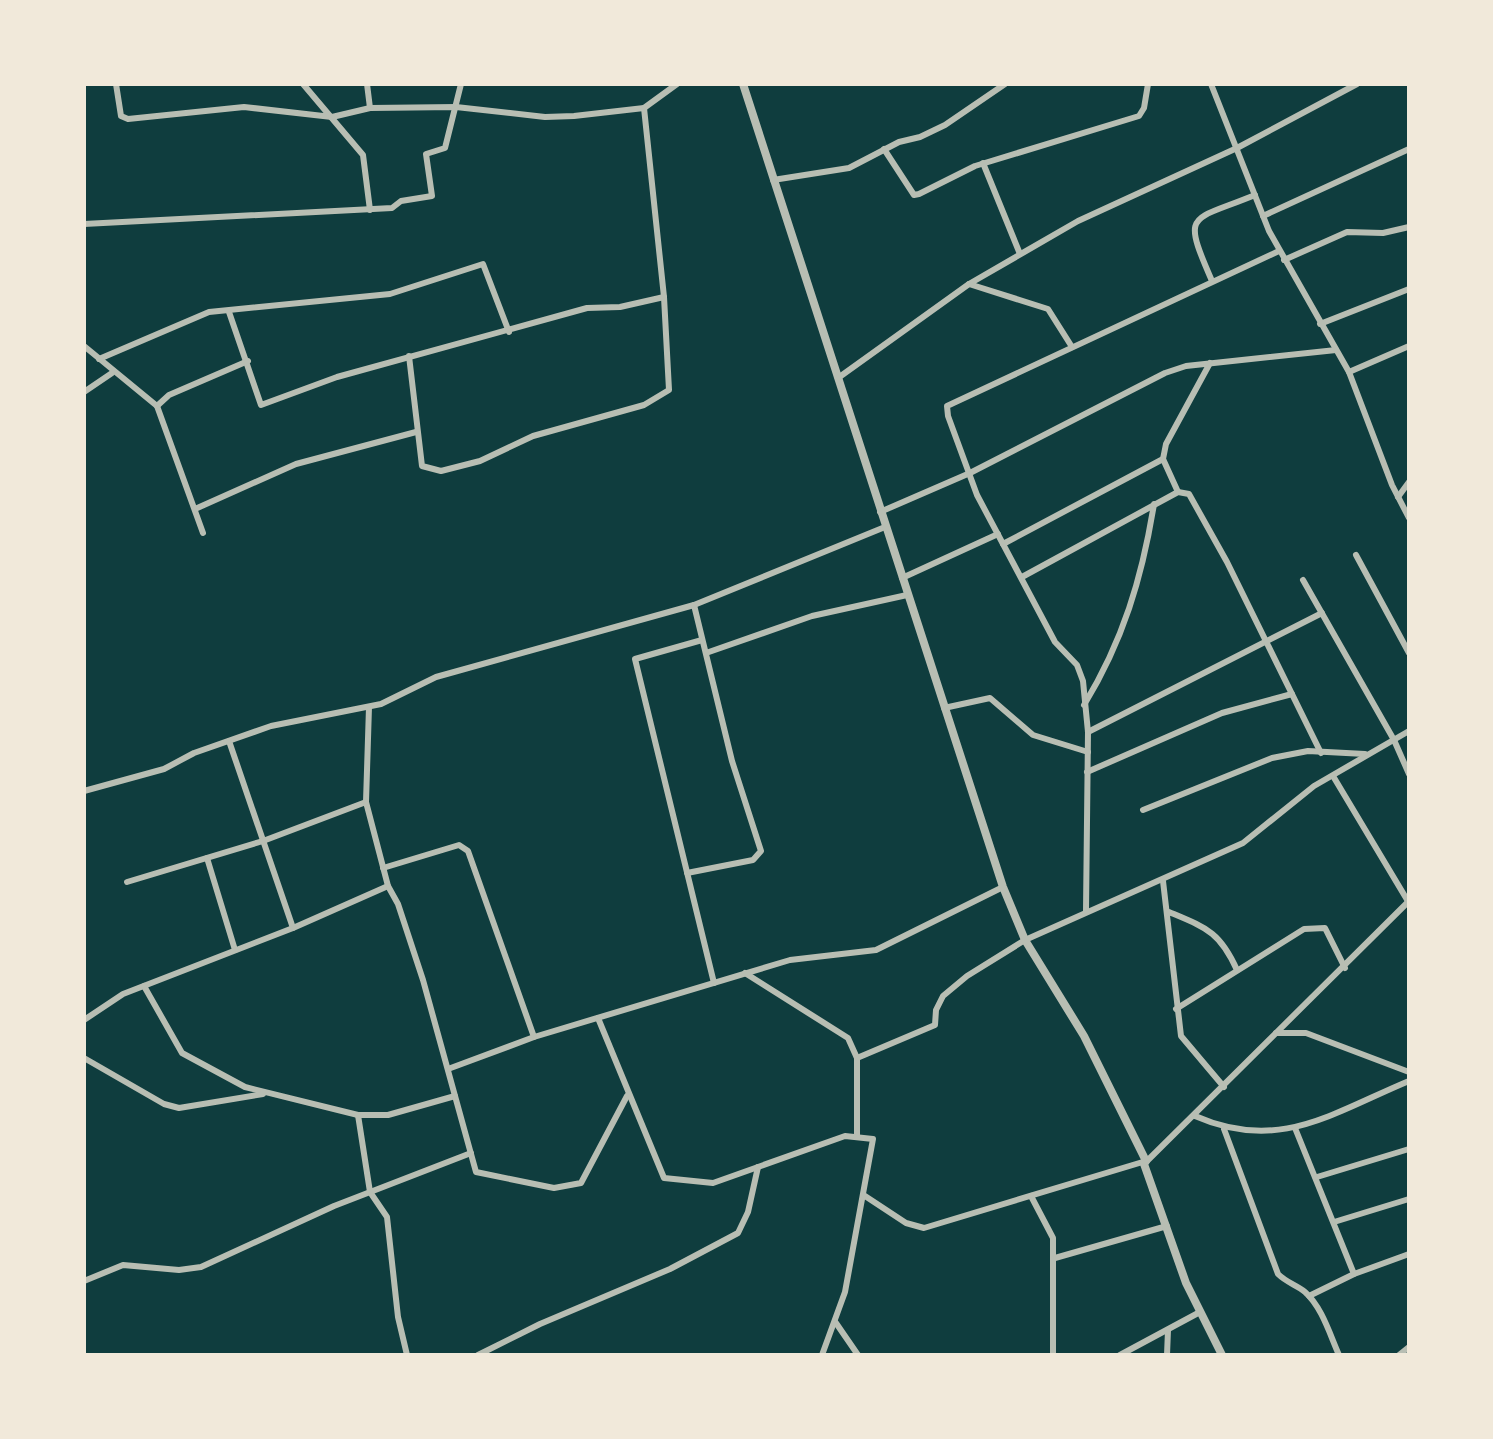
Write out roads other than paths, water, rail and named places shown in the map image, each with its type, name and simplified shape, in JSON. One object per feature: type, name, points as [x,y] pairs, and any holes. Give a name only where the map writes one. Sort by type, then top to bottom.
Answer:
[{"type":"street","points":[[116,84],[123,118],[244,107],[332,117],[370,108],[456,107],[545,117],[644,108],[677,84]]},
{"type":"street","points":[[303,84],[363,155],[370,210]]},
{"type":"street","points":[[367,84],[370,108]]},
{"type":"street","points":[[84,224],[370,210],[392,208],[401,201],[432,196],[426,154],[445,148],[461,84]]},
{"type":"street","points":[[743,84],[1003,887],[1025,940],[1084,1036],[1145,1162],[1200,1312],[1222,1355]]},
{"type":"street","points":[[772,177],[849,168],[884,149],[945,125],[1005,84]]},
{"type":"street","points":[[884,149],[914,195],[983,163],[1139,116],[1144,108],[1148,84]]},
{"type":"street","points":[[838,378],[969,284],[1078,221],[1237,148],[1357,84]]},
{"type":"street","points":[[1213,85],[1263,216],[1279,251],[1349,372],[1409,518]]},
{"type":"street","points":[[409,356],[422,466],[441,471],[480,461],[533,436],[663,397],[671,382],[644,108]]},
{"type":"street","points":[[1263,216],[1409,149]]},
{"type":"street","points":[[983,163],[1020,254]]},
{"type":"street","points":[[1212,281],[1193,236],[1193,227],[1199,218],[1255,195]]},
{"type":"street","points":[[1284,260],[1347,232],[1383,233],[1409,227]]},
{"type":"street","points":[[1086,911],[1088,732],[1083,681],[1077,665],[1055,642],[998,534],[970,473],[947,406],[1279,251]]},
{"type":"street","points":[[99,359],[209,312],[390,294],[483,264],[509,332]]},
{"type":"street","points":[[969,284],[1048,309],[1072,347]]},
{"type":"street","points":[[1320,324],[1409,289]]},
{"type":"street","points":[[229,312],[261,405],[409,356],[509,332],[587,308],[620,307],[664,297]]},
{"type":"street","points":[[84,346],[112,373],[157,406],[203,533]]},
{"type":"street","points":[[1349,372],[1409,346]]},
{"type":"street","points":[[880,512],[970,473],[1165,373],[1210,363],[1336,350]]},
{"type":"street","points":[[157,406],[169,395],[248,361]]},
{"type":"street","points":[[1178,492],[1163,459],[1166,444],[1210,363]]},
{"type":"street","points":[[84,392],[112,373]]},
{"type":"street","points":[[195,509],[296,464],[416,432]]},
{"type":"street","points":[[1003,544],[1163,459]]},
{"type":"street","points":[[1398,497],[1409,482]]},
{"type":"street","points":[[1022,577],[1178,492],[1189,494],[1267,640],[1321,753]]},
{"type":"street","points":[[1084,705],[1109,663],[1129,614],[1144,568],[1154,504]]},
{"type":"street","points":[[84,791],[164,769],[229,741],[293,720],[369,707],[436,677],[694,605],[885,527]]},
{"type":"street","points":[[902,578],[998,534]]},
{"type":"street","points":[[1356,555],[1409,653]]},
{"type":"street","points":[[1303,580],[1394,740],[1409,774]]},
{"type":"street","points":[[706,653],[812,616],[907,595]]},
{"type":"street","points":[[687,873],[753,860],[761,851],[732,761],[694,605]]},
{"type":"street","points":[[1088,732],[1322,613]]},
{"type":"street","points":[[702,640],[635,659],[714,983]]},
{"type":"street","points":[[1087,772],[1222,713],[1292,694]]},
{"type":"street","points":[[944,708],[990,698],[1033,735],[1088,752]]},
{"type":"street","points":[[369,707],[366,802],[388,886],[398,904],[423,980],[479,1175],[554,1188],[581,1183],[627,1096]]},
{"type":"street","points":[[857,1058],[935,1025],[936,1010],[943,996],[967,976],[1025,940],[1243,843],[1314,786],[1409,731]]},
{"type":"street","points":[[229,741],[293,928]]},
{"type":"street","points":[[1143,810],[1272,758],[1321,753],[1368,755]]},
{"type":"street","points":[[865,1196],[906,1223],[924,1228],[1145,1162],[1409,902],[1333,776]]},
{"type":"street","points":[[127,882],[263,841],[366,802]]},
{"type":"street","points":[[383,868],[459,845],[468,851],[534,1037]]},
{"type":"street","points":[[207,858],[235,950]]},
{"type":"street","points":[[1163,881],[1181,1036],[1224,1087]]},
{"type":"street","points":[[84,1020],[123,994],[293,928],[388,886]]},
{"type":"street","points":[[448,1069],[534,1037],[790,960],[876,950],[1003,887]]},
{"type":"street","points":[[1169,912],[1216,934],[1225,944],[1237,970]]},
{"type":"street","points":[[1176,1009],[1304,929],[1318,925],[1325,928],[1345,968]]},
{"type":"street","points":[[745,973],[848,1038],[857,1058],[857,1135]]},
{"type":"street","points":[[144,986],[182,1053],[245,1087],[358,1115],[388,1115],[455,1096]]},
{"type":"street","points":[[598,1018],[627,1096],[664,1178],[705,1185],[845,1136],[871,1136],[874,1143],[865,1196],[836,1323],[822,1355]]},
{"type":"street","points":[[1276,1033],[1306,1033],[1409,1072]]},
{"type":"street","points":[[84,1058],[164,1104],[179,1108],[265,1094]]},
{"type":"street","points":[[1195,1116],[1224,1129],[1275,1133],[1295,1128],[1409,1081]]},
{"type":"street","points":[[358,1115],[370,1192],[387,1217],[398,1317],[407,1355]]},
{"type":"street","points":[[1295,1128],[1354,1274]]},
{"type":"street","points":[[1224,1129],[1278,1274],[1309,1296],[1339,1355]]},
{"type":"street","points":[[1317,1177],[1409,1149]]},
{"type":"street","points":[[84,1281],[123,1265],[179,1270],[201,1267],[370,1192],[471,1153]]},
{"type":"street","points":[[478,1355],[540,1324],[670,1269],[738,1233],[748,1212],[758,1167]]},
{"type":"street","points":[[1031,1196],[1053,1238],[1053,1355]]},
{"type":"street","points":[[1334,1222],[1409,1199]]},
{"type":"street","points":[[1055,1258],[1168,1226]]},
{"type":"street","points":[[1309,1296],[1354,1274],[1409,1254]]},
{"type":"street","points":[[1120,1355],[1200,1312]]},
{"type":"street","points":[[836,1323],[858,1355]]},
{"type":"street","points":[[1167,1355],[1168,1330]]},
{"type":"street","points":[[1399,1355],[1409,1347]]}]
